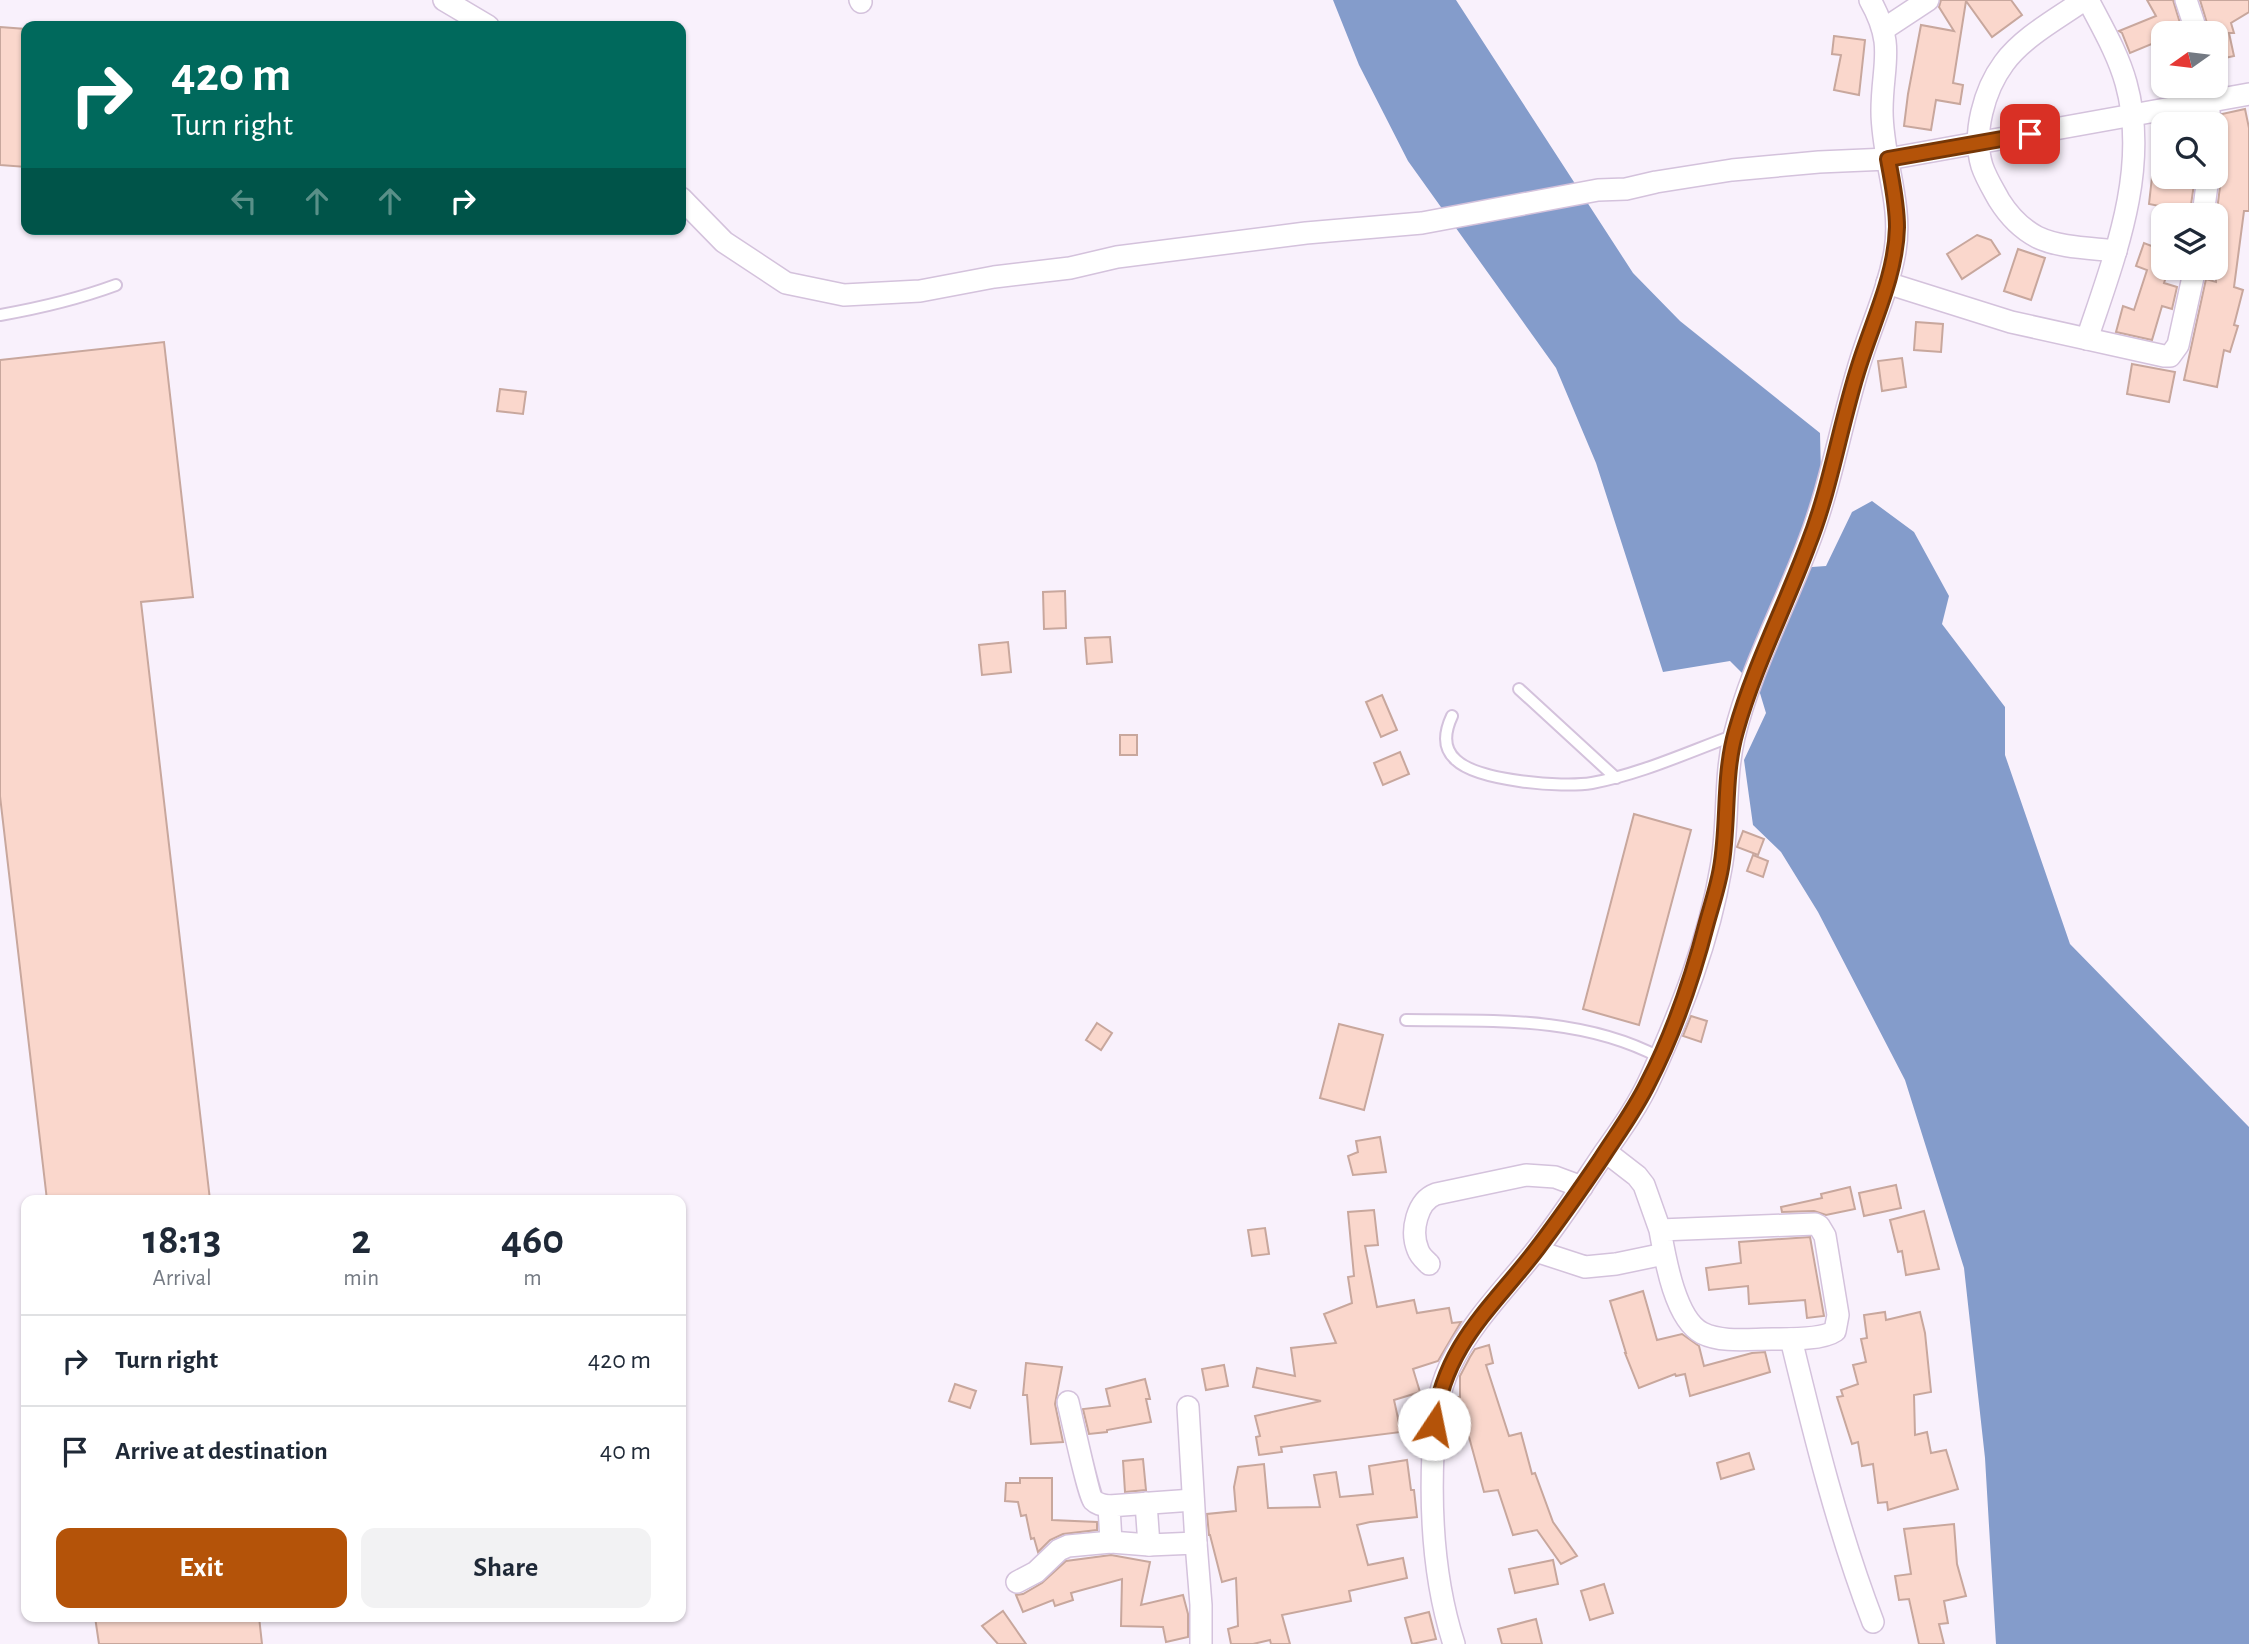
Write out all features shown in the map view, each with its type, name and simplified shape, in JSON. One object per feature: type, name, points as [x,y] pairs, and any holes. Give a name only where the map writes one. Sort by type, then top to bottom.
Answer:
[{"type":"street","points":[[444,0],[480,21]]},
{"type":"street","points":[[1454,1644],[1442,1599],[1433,1537],[1432,1469],[1437,1406],[1442,1385],[1475,1323],[1536,1251],[1623,1126],[1649,1082],[1691,978],[1721,869],[1729,766],[1735,735],[1750,686],[1809,544],[1827,490],[1858,366],[1887,284],[1895,250],[1896,202],[1882,111],[1886,64],[1884,29],[1870,0]]},
{"type":"street","points":[[1884,29],[1928,0]]},
{"type":"street","points":[[2087,339],[2116,251],[2131,177],[2134,138],[2126,83],[2115,54],[2086,0],[2016,49],[2003,64],[1991,85],[1980,122],[1981,163],[1988,180],[2012,219],[2026,231],[2054,243],[2116,251]]},
{"type":"street","points":[[2186,0],[2193,21]]},
{"type":"street","points":[[2228,94],[2249,94]]},
{"type":"street","points":[[686,203],[724,242],[786,283],[844,295],[920,291],[995,277],[1070,268],[1117,257],[1306,233],[1422,223],[1598,190],[1626,189],[1732,170],[1888,159],[2132,114],[2193,98]]},
{"type":"street","points":[[1887,284],[2011,322],[2164,356],[2171,355],[2178,345],[2192,280]]},
{"type":"street","points":[[1605,1152],[1637,1176],[1644,1185],[1684,1314],[1691,1325],[1702,1333],[1718,1338],[1790,1339],[1830,1335],[1835,1331],[1838,1315],[1825,1236],[1819,1226],[1660,1230]]},
{"type":"street","points":[[1429,1264],[1417,1250],[1416,1240],[1418,1214],[1427,1197],[1526,1175],[1555,1177],[1582,1187]]},
{"type":"street","points":[[1536,1251],[1585,1267],[1664,1254]]},
{"type":"street","points":[[1790,1339],[1837,1513],[1873,1622]]},
{"type":"street","points":[[1068,1402],[1090,1495],[1099,1504],[1109,1506],[1193,1500]]},
{"type":"street","points":[[1188,1407],[1201,1605],[1201,1644]]},
{"type":"street","points":[[1146,1503],[1149,1545]]},
{"type":"street","points":[[1109,1506],[1111,1542]]},
{"type":"street","points":[[1017,1582],[1036,1572],[1059,1550],[1077,1545],[1111,1542],[1149,1545],[1196,1543]]},
{"type":"lane","points":[[0,314],[44,308],[117,285]]},
{"type":"lane","points":[[1519,690],[1616,778]]},
{"type":"lane","points":[[1452,716],[1445,736],[1456,760],[1472,769],[1542,784],[1567,785],[1616,778],[1735,735]]},
{"type":"lane","points":[[1406,1020],[1515,1021],[1581,1030],[1639,1046],[1659,1057]]},
{"type":"water","points":[[1333,0],[1456,0],[1633,273],[1680,321],[1820,433],[1821,476],[1798,555],[1812,567],[1826,566],[1852,512],[1872,501],[1914,532],[1949,596],[1942,624],[2005,707],[2005,755],[2070,944],[2249,1127],[2249,1644],[1996,1644],[1985,1458],[1964,1268],[1905,1080],[1818,912],[1781,852],[1753,825],[1744,760],[1766,713],[1759,690],[1730,661],[1663,672],[1596,463],[1556,368],[1408,161],[1359,65]]},
{"type":"building","points":[[1941,0],[2011,0],[2022,15],[1992,37],[1966,1],[1953,83],[1963,85],[1960,104],[1936,100],[1931,130],[1904,126],[1921,25],[1954,31],[1939,7]]},
{"type":"building","points":[[2147,0],[2173,0],[2179,21],[2151,21],[2151,44],[2130,53],[2119,31],[2156,16]]},
{"type":"building","points":[[2200,0],[2249,0],[2249,12],[2231,23],[2234,33],[2229,33],[2234,56],[2228,57],[2228,21],[2206,21]]},
{"type":"building","points":[[0,27],[21,29],[21,167],[0,165]]},
{"type":"building","points":[[1834,36],[1865,40],[1859,95],[1834,90],[1841,55],[1832,54]]},
{"type":"building","points":[[2245,109],[2249,128],[2249,211],[2244,211],[2234,287],[2243,290],[2234,325],[2238,326],[2230,352],[2224,350],[2217,387],[2184,380],[2206,280],[2228,280],[2228,203],[2218,203],[2220,189],[2228,189],[2228,113]]},
{"type":"building","points":[[2151,186],[2151,189],[2193,189],[2191,203],[2149,204]]},
{"type":"building","points":[[1977,235],[1991,240],[2000,254],[1962,279],[1947,254]]},
{"type":"building","points":[[2144,243],[2151,246],[2151,280],[2165,280],[2164,283],[2177,287],[2172,309],[2162,306],[2152,340],[2116,332],[2123,306],[2134,310],[2147,270],[2136,266]]},
{"type":"building","points":[[2018,249],[2045,258],[2031,300],[2004,291]]},
{"type":"building","points":[[1916,322],[1943,324],[1941,352],[1914,350]]},
{"type":"building","points":[[164,342],[193,597],[141,602],[209,1195],[46,1195],[0,796],[0,360]]},
{"type":"building","points":[[1902,358],[1906,387],[1882,391],[1878,361]]},
{"type":"building","points":[[2132,364],[2175,372],[2169,402],[2127,394]]},
{"type":"building","points":[[500,389],[526,392],[523,414],[497,411]]},
{"type":"building","points":[[1065,591],[1066,628],[1044,629],[1043,592]]},
{"type":"building","points":[[1110,637],[1112,662],[1087,664],[1085,638]]},
{"type":"building","points":[[1008,642],[1011,672],[982,675],[979,645]]},
{"type":"building","points":[[1382,695],[1397,730],[1381,737],[1366,702]]},
{"type":"building","points":[[1120,735],[1137,735],[1137,755],[1120,755]]},
{"type":"building","points":[[1400,752],[1409,774],[1383,785],[1374,763]]},
{"type":"building","points":[[1634,814],[1691,830],[1639,1025],[1583,1009]]},
{"type":"building","points":[[1743,831],[1764,839],[1758,855],[1737,847]]},
{"type":"building","points":[[1753,855],[1768,861],[1763,877],[1747,871]]},
{"type":"building","points":[[1691,1016],[1707,1021],[1701,1042],[1683,1036]]},
{"type":"building","points":[[1097,1023],[1112,1033],[1101,1050],[1086,1040]]},
{"type":"building","points":[[1339,1024],[1383,1035],[1364,1110],[1320,1098]]},
{"type":"building","points":[[1380,1137],[1386,1172],[1353,1175],[1348,1156],[1358,1152],[1356,1141]]},
{"type":"building","points":[[1896,1185],[1901,1208],[1864,1216],[1859,1193]]},
{"type":"building","points":[[1850,1187],[1855,1209],[1826,1215],[1814,1211],[1782,1212],[1781,1207],[1822,1198],[1821,1194]]},
{"type":"building","points":[[1374,1210],[1378,1245],[1365,1246],[1377,1307],[1414,1300],[1417,1313],[1449,1308],[1452,1323],[1461,1322],[1438,1361],[1413,1369],[1420,1392],[1394,1400],[1401,1432],[1281,1447],[1282,1452],[1259,1455],[1256,1437],[1260,1436],[1255,1416],[1321,1401],[1253,1387],[1257,1368],[1295,1376],[1291,1348],[1336,1343],[1324,1314],[1352,1303],[1348,1277],[1354,1276],[1348,1212]]},
{"type":"building","points":[[1924,1211],[1939,1269],[1906,1275],[1902,1251],[1898,1252],[1890,1220]]},
{"type":"building","points":[[1265,1228],[1269,1254],[1252,1256],[1248,1230]]},
{"type":"building","points":[[1810,1237],[1824,1316],[1807,1318],[1805,1300],[1749,1304],[1748,1286],[1709,1290],[1706,1268],[1741,1263],[1739,1242]]},
{"type":"building","points":[[1643,1291],[1657,1340],[1682,1334],[1699,1346],[1704,1366],[1765,1352],[1770,1372],[1690,1396],[1685,1374],[1675,1374],[1639,1388],[1625,1353],[1610,1301]]},
{"type":"building","points":[[1885,1312],[1886,1320],[1920,1312],[1931,1392],[1914,1395],[1915,1435],[1927,1432],[1931,1453],[1946,1450],[1958,1489],[1888,1510],[1887,1502],[1878,1503],[1873,1464],[1862,1466],[1858,1442],[1852,1444],[1837,1397],[1843,1396],[1841,1390],[1858,1384],[1853,1365],[1866,1362],[1861,1339],[1867,1338],[1864,1315]]},
{"type":"building","points":[[1489,1345],[1493,1363],[1486,1365],[1509,1436],[1521,1433],[1532,1474],[1535,1473],[1553,1522],[1577,1556],[1561,1564],[1537,1530],[1513,1535],[1498,1490],[1484,1492],[1469,1437],[1464,1438],[1461,1415],[1451,1416],[1453,1397],[1460,1397],[1460,1376],[1470,1357],[1475,1349]]},
{"type":"building","points":[[1026,1363],[1062,1367],[1055,1404],[1063,1442],[1031,1444],[1027,1395],[1023,1395]]},
{"type":"building","points":[[1224,1365],[1228,1386],[1206,1390],[1202,1369]]},
{"type":"building","points":[[1145,1379],[1150,1399],[1146,1399],[1151,1422],[1089,1434],[1083,1409],[1110,1406],[1106,1389]]},
{"type":"building","points":[[955,1384],[976,1391],[970,1408],[949,1401]]},
{"type":"building","points":[[1749,1453],[1754,1469],[1721,1479],[1717,1463]]},
{"type":"building","points":[[1143,1459],[1146,1490],[1125,1492],[1123,1461]]},
{"type":"building","points":[[1407,1460],[1417,1517],[1357,1525],[1368,1565],[1403,1558],[1407,1578],[1349,1591],[1351,1601],[1282,1615],[1290,1644],[1271,1644],[1270,1640],[1253,1644],[1231,1644],[1228,1629],[1238,1626],[1236,1578],[1222,1582],[1209,1535],[1207,1514],[1236,1511],[1234,1487],[1238,1467],[1264,1464],[1268,1508],[1320,1507],[1314,1475],[1336,1472],[1340,1497],[1373,1494],[1369,1466]]},
{"type":"building","points":[[1020,1478],[1052,1478],[1052,1520],[1097,1522],[1097,1530],[1063,1534],[1050,1540],[1038,1552],[1034,1538],[1031,1539],[1026,1515],[1021,1516],[1018,1502],[1005,1501],[1006,1483],[1020,1483]]},
{"type":"building","points":[[1954,1524],[1957,1564],[1966,1596],[1944,1601],[1948,1623],[1939,1624],[1944,1644],[1919,1644],[1909,1599],[1899,1600],[1895,1576],[1911,1574],[1904,1529]]},
{"type":"building","points":[[1111,1555],[1150,1562],[1141,1605],[1183,1595],[1188,1614],[1188,1637],[1166,1642],[1163,1627],[1121,1626],[1122,1579],[1071,1593],[1073,1600],[1055,1606],[1053,1600],[1023,1612],[1016,1595],[1042,1583],[1066,1561]]},
{"type":"building","points":[[1553,1560],[1558,1584],[1515,1593],[1509,1569]]},
{"type":"building","points":[[1604,1584],[1613,1613],[1590,1620],[1581,1591]]},
{"type":"building","points":[[1003,1611],[1026,1644],[998,1644],[982,1626]]},
{"type":"building","points":[[1429,1612],[1436,1639],[1412,1644],[1405,1618]]},
{"type":"building","points":[[1536,1619],[1542,1644],[1502,1644],[1498,1629]]},
{"type":"building","points":[[96,1622],[260,1622],[262,1644],[99,1644]]},
{"type":"route","points":[[1434,1424],[1442,1385],[1475,1323],[1536,1251],[1623,1126],[1649,1082],[1691,978],[1721,869],[1729,766],[1735,735],[1750,686],[1809,544],[1827,490],[1858,366],[1887,284],[1897,228],[1896,202],[1888,159],[2030,134]]}]
